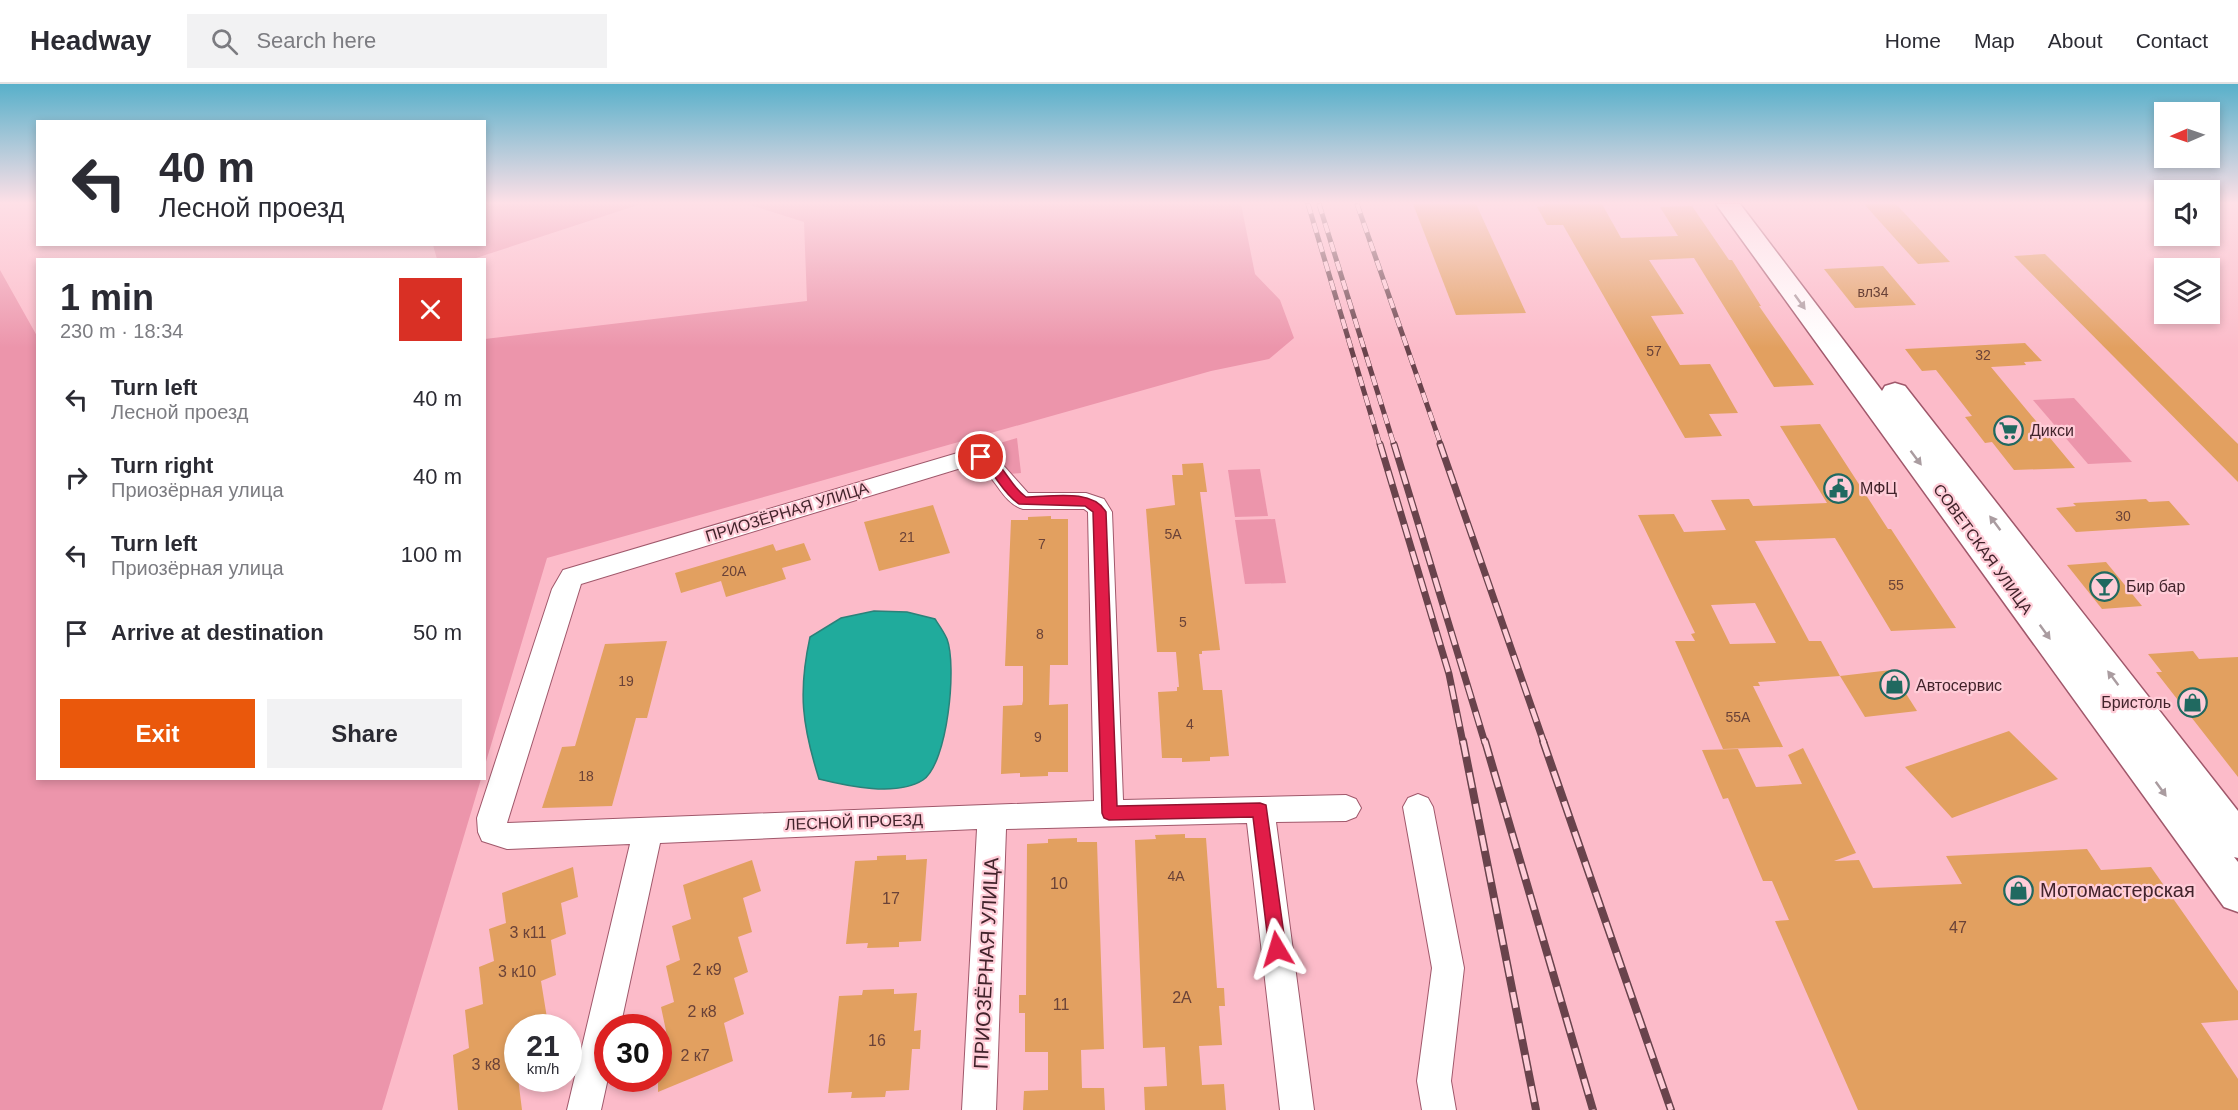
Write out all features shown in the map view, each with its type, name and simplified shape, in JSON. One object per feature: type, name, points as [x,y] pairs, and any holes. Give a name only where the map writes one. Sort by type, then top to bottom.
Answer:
[{"type":"main road","name":"СОВЕТСКАЯ УЛИЦА","points":[[1763,252],[2238,894]]},
{"type":"main road","name":"СОВЕТСКАЯ УЛИЦА","points":[[1788,252],[2238,842]]},
{"type":"street","name":"ПРИОЗЁРНАЯ УЛИЦА","points":[[648,830],[507,836],[493,832],[492,818],[565,589],[572,578],[587,571],[971,457],[989,460],[1015,495],[1023,501],[1086,501],[1096,505],[1100,512],[1109,813]]},
{"type":"street","points":[[1418,807],[1448,968],[1434,1082],[1439,1110]]},
{"type":"street","name":"ЛЕСНОЙ ПРОЕЗД","points":[[648,830],[992,816],[1346,808]]},
{"type":"street","points":[[1260,810],[1297,1110]]},
{"type":"street","name":"ПРИОЗЁРНАЯ УЛИЦА","points":[[979,1110],[992,816]]},
{"type":"street","points":[[584,1110],[648,830]]},
{"type":"shaded area","points":[[435,252],[495,252],[476,258],[437,258]]},
{"type":"shaded area","points":[[805,252],[1251,252],[1255,274],[1280,300],[1294,338],[1269,359],[1211,371],[547,558],[486,762],[486,339],[807,301]]},
{"type":"shaded area","points":[[0,270],[36,334],[36,780],[481,780],[382,1110],[0,1110]]},
{"type":"shaded area","points":[[2074,398],[2132,462],[2088,464],[2033,400]]},
{"type":"shaded area","points":[[1017,438],[1021,473],[1010,474],[993,445]]},
{"type":"shaded area","points":[[1260,469],[1268,516],[1235,517],[1228,470]]},
{"type":"shaded area","points":[[1275,519],[1286,583],[1245,584],[1235,520]]},
{"type":"shaded area","points":[[874,611],[907,612],[935,619],[947,639],[950,652],[948,713],[939,754],[932,770],[923,780],[900,788],[872,788],[819,779],[806,725],[803,692],[810,637],[841,618]]},
{"type":"building","points":[[1432,252],[1498,252],[1526,313],[1456,315]]},
{"type":"building","points":[[1578,252],[1723,252],[1729,260],[1732,260],[1761,306],[1759,306],[1814,385],[1774,387],[1694,258],[1649,260],[1684,314],[1651,316],[1680,365],[1710,364],[1738,413],[1709,414],[1722,436],[1685,438]]},
{"type":"building","points":[[1907,252],[1941,252],[1950,262],[1918,264]]},
{"type":"building","points":[[2045,254],[2238,444],[2238,482],[2014,256]]},
{"type":"building","points":[[1883,266],[1916,305],[1855,308],[1824,269]]},
{"type":"building","points":[[2025,343],[2042,361],[2024,362],[2026,365],[1991,367],[2075,468],[2014,470],[1992,442],[1985,443],[1965,417],[1972,416],[1936,370],[1922,371],[1905,349]]},
{"type":"building","points":[[1820,424],[1956,628],[1891,631],[1835,538],[1755,541],[1809,641],[1821,641],[1840,676],[1758,682],[1760,686],[1753,686],[1783,747],[1723,749],[1675,641],[1695,641],[1691,634],[1695,633],[1638,515],[1674,514],[1684,532],[1726,530],[1711,500],[1749,499],[1753,506],[1827,503],[1780,426]],"holes":[[[1755,603],[1776,643],[1730,644],[1711,605]]]},
{"type":"building","points":[[1203,463],[1207,492],[1200,492],[1220,650],[1202,651],[1202,654],[1199,654],[1203,690],[1222,690],[1229,756],[1210,757],[1210,761],[1182,762],[1182,758],[1162,758],[1158,692],[1177,691],[1179,687],[1176,652],[1157,652],[1146,509],[1175,505],[1172,475],[1183,475],[1182,464]]},
{"type":"building","points":[[2146,499],[2149,502],[2169,501],[2190,525],[2076,532],[2056,508],[2076,506],[2073,503]]},
{"type":"building","points":[[933,505],[950,553],[879,571],[864,522]]},
{"type":"building","points":[[1051,516],[1051,519],[1068,519],[1068,665],[1050,665],[1049,705],[1068,704],[1068,772],[1048,772],[1048,776],[1020,777],[1020,773],[1001,774],[1003,706],[1022,705],[1023,701],[1023,666],[1005,666],[1011,520]]},
{"type":"building","points":[[804,543],[811,560],[782,568],[786,579],[726,597],[721,581],[681,593],[675,573],[773,544],[776,551]]},
{"type":"building","points":[[2106,562],[2142,606],[2102,609],[2067,565]]},
{"type":"building","points":[[667,641],[647,718],[636,718],[612,806],[542,808],[562,747],[575,746],[605,644]]},
{"type":"building","points":[[2193,651],[2199,659],[2238,657],[2238,777],[2156,672],[2162,672],[2148,654]]},
{"type":"building","points":[[1891,670],[1917,711],[1865,717],[1840,676]]},
{"type":"building","points":[[2009,731],[2058,779],[1952,818],[1905,767]]},
{"type":"building","points":[[1803,748],[1856,853],[1834,861],[1859,860],[1873,888],[1962,884],[1946,856],[2087,849],[2101,870],[2151,867],[2238,991],[2238,1020],[2201,1023],[2238,1079],[2238,1110],[1858,1110],[1775,921],[1789,920],[1772,881],[1763,881],[1728,798],[1723,799],[1702,750],[1738,749],[1756,787],[1802,784],[1788,755]]},
{"type":"building","points":[[1185,834],[1185,838],[1206,838],[1217,988],[1224,988],[1225,1006],[1219,1006],[1222,1045],[1199,1046],[1202,1085],[1224,1084],[1226,1110],[1145,1110],[1144,1087],[1167,1086],[1165,1047],[1143,1048],[1135,840],[1156,839],[1155,835]]},
{"type":"building","points":[[1077,838],[1077,842],[1097,842],[1104,1049],[1081,1050],[1082,1088],[1104,1088],[1105,1110],[1023,1110],[1024,1091],[1048,1090],[1048,1052],[1025,1052],[1025,1013],[1019,1013],[1019,995],[1026,995],[1027,844],[1048,843],[1048,839]]},
{"type":"building","points":[[906,855],[906,860],[927,859],[921,941],[899,942],[899,947],[867,948],[868,943],[846,944],[855,861],[877,860],[877,856]]},
{"type":"building","points":[[752,860],[761,891],[743,898],[752,932],[738,937],[748,972],[734,978],[744,1014],[724,1023],[733,1061],[672,1086],[672,1014],[662,1014],[661,1007],[674,1002],[666,966],[680,960],[672,926],[691,919],[683,885]]},
{"type":"building","points":[[573,867],[578,897],[561,903],[566,934],[551,940],[556,975],[541,981],[546,1014],[504,1014],[504,1092],[520,1092],[522,1110],[458,1110],[453,1055],[469,1048],[465,1010],[483,1004],[479,967],[494,961],[489,929],[506,923],[502,893]]},
{"type":"building","points":[[894,989],[894,994],[917,993],[914,1031],[921,1030],[920,1049],[912,1049],[909,1090],[886,1091],[885,1097],[851,1098],[852,1092],[828,1093],[839,996],[862,995],[863,990]]},
{"type":"railway","points":[[1322,252],[1380,445]]},
{"type":"railway","points":[[1334,252],[1394,445]]},
{"type":"railway","points":[[1374,252],[1441,445]]},
{"type":"railway","points":[[1380,444],[1449,674],[1463,743]]},
{"type":"railway","points":[[1394,444],[1485,743]]},
{"type":"railway","points":[[1440,444],[1544,743]]},
{"type":"railway","points":[[1463,741],[1536,1110]]},
{"type":"railway","points":[[1485,741],[1593,1110]]},
{"type":"railway","points":[[1543,741],[1671,1110]]},
{"type":"place","name":"Дикси","points":[[2009,430]]},
{"type":"place","name":"МФЦ","points":[[1839,488]]},
{"type":"place","name":"Бир бар","points":[[2105,586]]},
{"type":"place","name":"Автосервис","points":[[1895,685]]},
{"type":"place","name":"Бристоль","points":[[2192,702]]},
{"type":"place","name":"Мотомастерская","points":[[2019,890]]},
{"type":"route","points":[[981,457],[989,460],[1015,495],[1023,501],[1086,501],[1096,505],[1100,512],[1109,813],[1260,810],[1277,949]]}]
